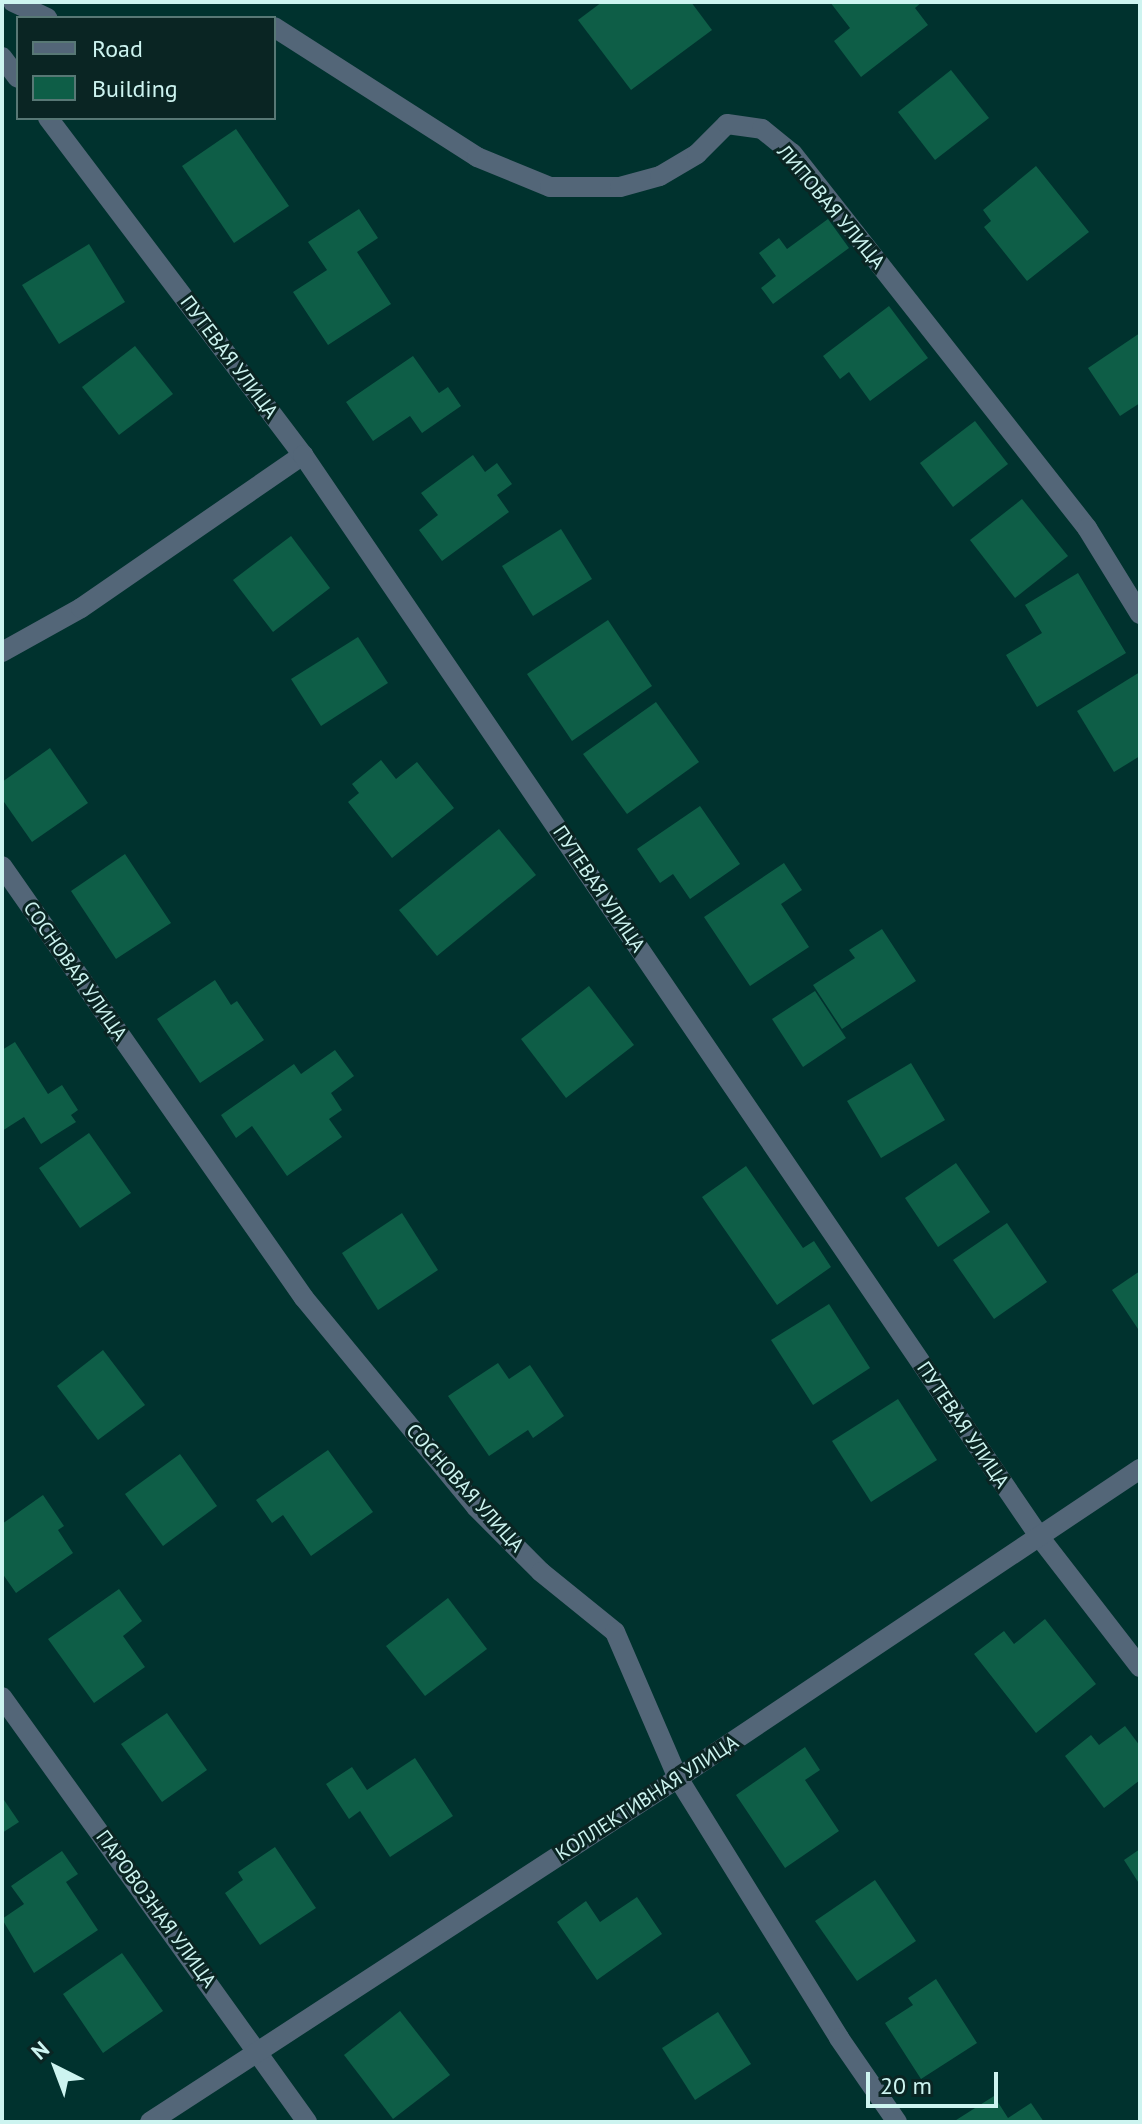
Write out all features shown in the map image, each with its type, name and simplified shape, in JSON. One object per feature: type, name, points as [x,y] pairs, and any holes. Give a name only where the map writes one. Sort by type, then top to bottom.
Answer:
[{"type":"street","points":[[13,2],[43,16]]},
{"type":"street","name":"ЛИПОВАЯ УЛИЦА","points":[[276,28],[477,157],[550,187],[620,187],[660,176],[697,154],[727,124],[762,129],[792,153],[1087,528],[1140,614]]},
{"type":"street","points":[[2,57],[16,75]]},
{"type":"street","name":"ПУТЕВАЯ УЛИЦА","points":[[50,120],[303,455],[1041,1539],[1140,1667]]},
{"type":"street","points":[[2,652],[81,608],[303,455]]},
{"type":"street","name":"СОСНОВАЯ УЛИЦА","points":[[2,866],[304,1298],[476,1507],[541,1572],[615,1632],[678,1778],[839,2038],[897,2122]]},
{"type":"street","name":"КОЛЛЕКТИВНАЯ УЛИЦА","points":[[150,2122],[1041,1539],[1140,1469]]},
{"type":"street","name":"ПАРОВОЗНАЯ УЛИЦА","points":[[2,1697],[307,2122]]},
{"type":"building","points":[[602,2],[691,2],[712,30],[631,90],[578,20]]},
{"type":"building","points":[[830,2],[922,2],[915,8],[928,25],[861,77],[834,41],[850,28]]},
{"type":"building","points":[[951,70],[989,118],[935,160],[898,112]]},
{"type":"building","points":[[236,129],[289,206],[234,243],[182,166]]},
{"type":"building","points":[[1036,166],[1089,232],[1027,281],[984,227],[991,221],[983,210]]},
{"type":"building","points":[[359,209],[378,238],[357,252],[391,304],[328,345],[293,292],[327,270],[308,242]]},
{"type":"building","points":[[828,219],[849,248],[773,304],[761,288],[776,276],[759,253],[779,238],[787,249]]},
{"type":"building","points":[[89,244],[125,302],[59,344],[22,285]]},
{"type":"building","points":[[889,306],[928,358],[870,401],[849,372],[840,379],[823,356]]},
{"type":"building","points":[[1140,333],[1140,403],[1120,416],[1088,368]]},
{"type":"building","points":[[135,346],[173,394],[119,435],[82,387]]},
{"type":"building","points":[[413,356],[439,393],[448,387],[461,406],[422,433],[410,416],[373,441],[346,402]]},
{"type":"building","points":[[975,421],[1008,464],[953,507],[920,463]]},
{"type":"building","points":[[473,455],[485,472],[497,463],[512,484],[497,495],[509,512],[442,561],[419,530],[438,515],[421,493]]},
{"type":"building","points":[[1022,499],[1068,556],[1015,598],[970,540]]},
{"type":"building","points":[[561,529],[592,579],[533,616],[502,566]]},
{"type":"building","points":[[291,536],[330,588],[273,632],[233,580]]},
{"type":"building","points":[[1078,573],[1126,653],[1037,707],[1006,655],[1042,633],[1025,605]]},
{"type":"building","points":[[608,620],[652,686],[572,741],[527,674]]},
{"type":"building","points":[[358,637],[388,683],[321,726],[291,679]]},
{"type":"building","points":[[1140,672],[1140,756],[1114,772],[1077,711]]},
{"type":"building","points":[[656,702],[699,762],[627,814],[583,754]]},
{"type":"building","points":[[50,748],[88,803],[32,842],[2,799],[2,782]]},
{"type":"building","points":[[381,760],[396,779],[417,762],[454,808],[392,858],[348,802],[359,793],[352,784]]},
{"type":"building","points":[[700,806],[740,864],[690,899],[673,874],[660,883],[637,849]]},
{"type":"building","points":[[499,829],[536,875],[437,956],[399,910]]},
{"type":"building","points":[[125,854],[171,923],[116,959],[71,891]]},
{"type":"building","points":[[784,863],[802,890],[781,904],[809,947],[750,986],[704,917]]},
{"type":"building","points":[[882,929],[916,981],[842,1029],[813,985],[855,958],[849,950]]},
{"type":"building","points":[[215,980],[231,1005],[237,1001],[264,1040],[200,1083],[157,1019]]},
{"type":"building","points":[[589,986],[634,1045],[566,1098],[521,1039]]},
{"type":"building","points":[[815,991],[846,1038],[803,1067],[772,1019]]},
{"type":"building","points":[[15,1042],[48,1094],[62,1085],[78,1110],[71,1115],[76,1122],[41,1144],[24,1117],[2,1131],[2,1050]]},
{"type":"building","points":[[335,1050],[354,1076],[331,1093],[342,1110],[329,1119],[342,1137],[287,1176],[252,1126],[236,1138],[221,1115],[294,1064],[301,1074]]},
{"type":"building","points":[[911,1063],[945,1120],[881,1158],[847,1101]]},
{"type":"building","points":[[89,1133],[131,1193],[80,1228],[39,1168]]},
{"type":"building","points":[[956,1163],[990,1212],[938,1247],[905,1198]]},
{"type":"building","points":[[746,1166],[803,1248],[814,1241],[831,1267],[777,1305],[702,1197]]},
{"type":"building","points":[[402,1213],[438,1270],[378,1310],[342,1253]]},
{"type":"building","points":[[1007,1223],[1047,1282],[994,1319],[953,1260]]},
{"type":"building","points":[[1140,1271],[1140,1332],[1112,1290]]},
{"type":"building","points":[[829,1304],[870,1368],[813,1405],[771,1340]]},
{"type":"building","points":[[103,1350],[145,1405],[98,1440],[57,1386]]},
{"type":"building","points":[[498,1363],[509,1379],[530,1365],[564,1416],[533,1438],[528,1430],[489,1456],[448,1396]]},
{"type":"building","points":[[898,1399],[937,1460],[871,1502],[832,1441]]},
{"type":"building","points":[[328,1450],[373,1512],[311,1556],[283,1515],[272,1523],[256,1500]]},
{"type":"building","points":[[180,1454],[217,1506],[163,1546],[125,1494]]},
{"type":"building","points":[[43,1495],[64,1526],[58,1530],[73,1553],[16,1593],[2,1573],[2,1524]]},
{"type":"building","points":[[119,1589],[142,1621],[123,1636],[145,1667],[94,1703],[48,1639]]},
{"type":"building","points":[[448,1598],[487,1649],[425,1696],[386,1646]]},
{"type":"building","points":[[1045,1619],[1096,1684],[1036,1733],[974,1654],[1004,1631],[1014,1644]]},
{"type":"building","points":[[167,1713],[207,1770],[162,1802],[121,1744]]},
{"type":"building","points":[[1125,1726],[1140,1746],[1140,1780],[1104,1808],[1065,1756],[1091,1735],[1099,1745]]},
{"type":"building","points":[[805,1747],[820,1770],[805,1780],[839,1831],[785,1868],[736,1795]]},
{"type":"building","points":[[415,1758],[453,1816],[390,1857],[360,1811],[349,1819],[326,1784],[352,1767],[367,1790]]},
{"type":"building","points":[[2,1797],[19,1822],[2,1833]]},
{"type":"building","points":[[275,1847],[316,1908],[260,1945],[225,1893],[243,1880],[238,1872]]},
{"type":"building","points":[[1140,1849],[1140,1885],[1124,1860]]},
{"type":"building","points":[[62,1851],[78,1874],[66,1882],[98,1930],[34,1973],[2,1919],[24,1904],[11,1886]]},
{"type":"building","points":[[875,1880],[916,1941],[857,1981],[815,1921]]},
{"type":"building","points":[[637,1897],[662,1934],[597,1980],[557,1922],[586,1901],[600,1922]]},
{"type":"building","points":[[122,1953],[163,2011],[103,2053],[63,1994]]},
{"type":"building","points":[[936,1979],[977,2043],[921,2079],[885,2023],[913,2005],[908,1998]]},
{"type":"building","points":[[400,2011],[450,2075],[393,2119],[344,2055]]},
{"type":"building","points":[[718,2012],[751,2064],[695,2100],[662,2048]]},
{"type":"building","points":[[994,2096],[1008,2118],[1031,2103],[1044,2122],[953,2122]]}]
